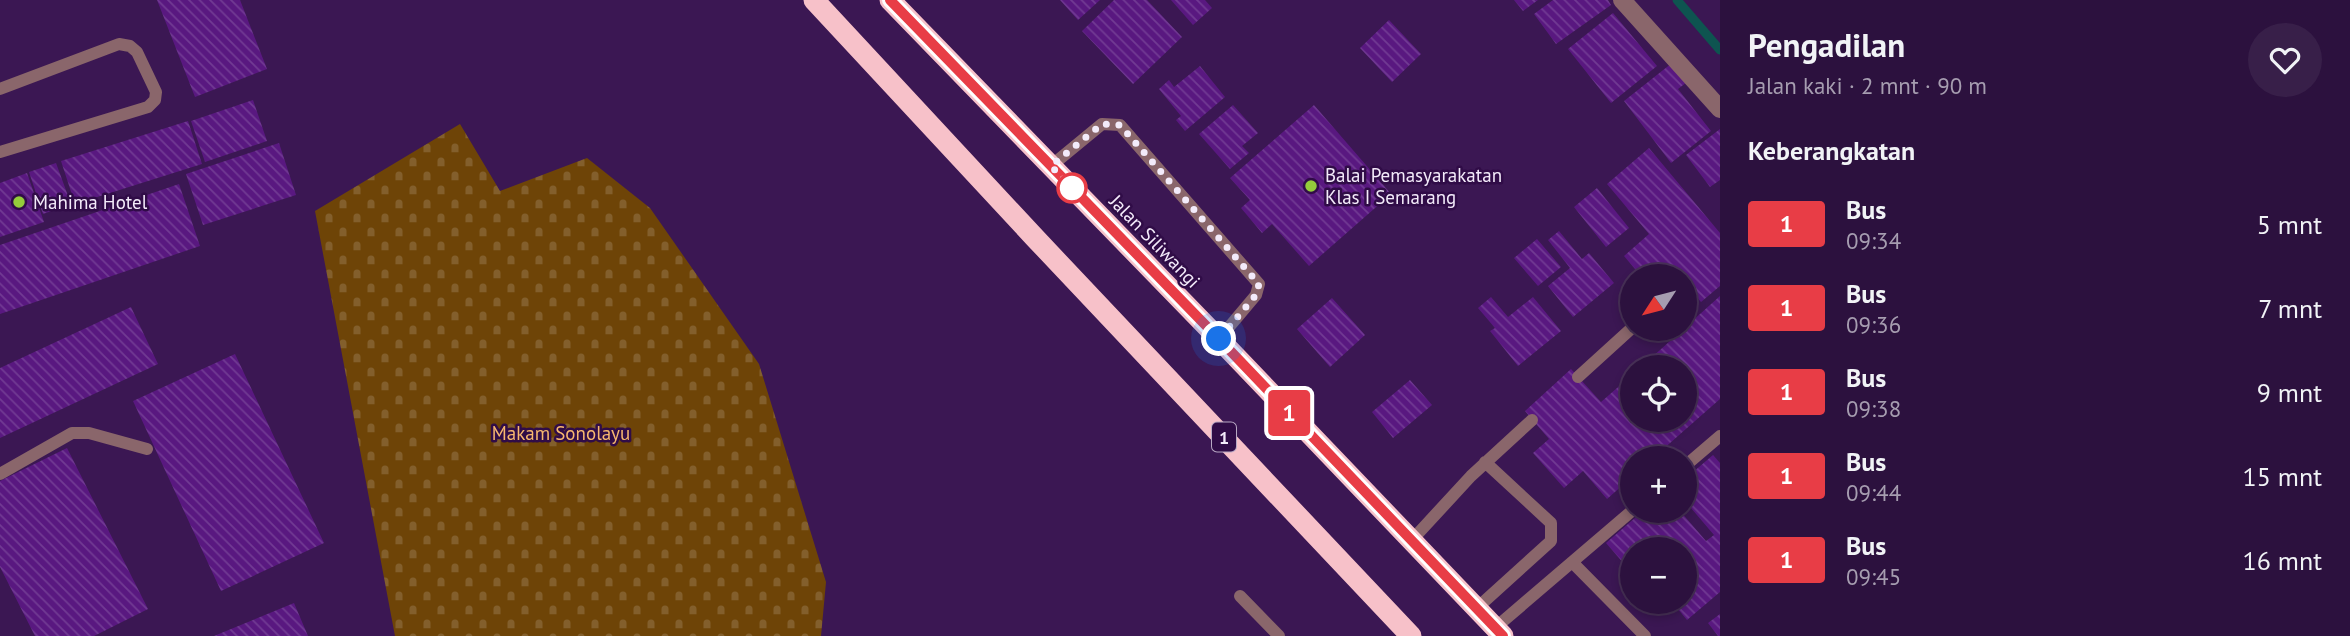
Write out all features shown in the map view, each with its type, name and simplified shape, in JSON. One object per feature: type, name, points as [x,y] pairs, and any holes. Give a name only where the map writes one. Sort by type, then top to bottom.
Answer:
[{"type":"highway","name":"1","points":[[814,0],[1411,636]]},
{"type":"highway","name":"Jalan Siliwangi","points":[[890,0],[1499,632]]},
{"type":"street","points":[[1622,0],[1720,109]]},
{"type":"lane","points":[[0,89],[119,44],[130,46],[136,52],[156,92],[155,100],[148,107],[0,152]]},
{"type":"lane","points":[[1051,166],[1102,124],[1120,125],[1259,284],[1256,295],[1219,339]]},
{"type":"lane","points":[[1578,377],[1620,339]]},
{"type":"lane","points":[[1412,540],[1485,462],[1532,420]]},
{"type":"lane","points":[[0,474],[72,433],[89,433],[147,449]]},
{"type":"lane","points":[[1697,456],[1720,436]]},
{"type":"lane","points":[[1477,608],[1551,541],[1551,523],[1485,462]]},
{"type":"lane","points":[[1499,632],[1572,562],[1620,521]]},
{"type":"lane","points":[[1572,562],[1645,636]]},
{"type":"lane","points":[[1240,596],[1279,636]]},
{"type":"green space","name":"Makam Sonolayu","points":[[460,124],[500,191],[587,158],[650,208],[759,364],[826,582],[821,636],[395,636],[315,211]]},
{"type":"building","points":[[157,0],[240,0],[267,69],[195,97]]},
{"type":"building","points":[[1060,0],[1100,0],[1078,20]]},
{"type":"building","points":[[1114,0],[1147,0],[1182,37],[1133,84],[1082,31]]},
{"type":"building","points":[[1171,0],[1205,0],[1212,8],[1193,25]]},
{"type":"building","points":[[1514,0],[1538,0],[1523,11]]},
{"type":"building","points":[[1553,0],[1608,0],[1611,5],[1556,44],[1534,14]]},
{"type":"building","points":[[1613,13],[1657,66],[1611,103],[1568,49]]},
{"type":"building","points":[[1389,20],[1421,54],[1392,82],[1360,48]]},
{"type":"building","points":[[1672,63],[1687,82],[1678,89],[1711,131],[1671,163],[1624,101]]},
{"type":"building","points":[[1200,66],[1225,97],[1185,131],[1176,120],[1181,116],[1159,89],[1169,80],[1174,87]]},
{"type":"building","points":[[253,100],[267,141],[205,162],[191,121]]},
{"type":"building","points":[[1233,105],[1258,133],[1242,146],[1249,153],[1230,169],[1199,134]]},
{"type":"building","name":"Balai Pemasyarakatan Klas I Semarang","points":[[1314,105],[1391,194],[1309,266],[1272,224],[1262,233],[1241,208],[1250,200],[1230,178]]},
{"type":"building","points":[[188,121],[202,164],[75,204],[61,161]]},
{"type":"building","points":[[1720,129],[1720,180],[1710,187],[1686,155]]},
{"type":"building","points":[[279,143],[296,195],[203,225],[186,174]]},
{"type":"building","points":[[1649,148],[1720,233],[1720,286],[1701,302],[1698,299],[1698,264],[1631,264],[1624,256],[1649,234],[1607,184]]},
{"type":"building","points":[[56,163],[71,204],[43,214],[29,172]]},
{"type":"building","name":"Mahima Hotel","points":[[27,173],[44,222],[0,237],[0,183]]},
{"type":"building","points":[[179,184],[200,246],[0,314],[0,245]]},
{"type":"building","points":[[1597,188],[1629,228],[1606,247],[1574,207]]},
{"type":"building","points":[[1559,231],[1582,259],[1589,253],[1614,283],[1573,317],[1548,286],[1570,268],[1548,240]]},
{"type":"building","points":[[1537,239],[1561,267],[1538,286],[1514,258]]},
{"type":"building","points":[[1720,296],[1720,399],[1697,419],[1697,355],[1654,355],[1670,341],[1698,341],[1698,316]]},
{"type":"building","points":[[1491,297],[1508,317],[1533,297],[1561,331],[1518,366],[1490,331],[1495,328],[1478,308]]},
{"type":"building","points":[[1332,298],[1365,335],[1330,367],[1297,329]]},
{"type":"building","points":[[131,307],[158,364],[0,438],[0,368]]},
{"type":"building","points":[[235,354],[324,543],[221,591],[133,401]]},
{"type":"building","points":[[1571,369],[1601,402],[1620,385],[1620,432],[1683,432],[1667,446],[1620,446],[1620,488],[1607,499],[1583,471],[1564,488],[1533,453],[1549,439],[1525,411]]},
{"type":"building","points":[[1410,380],[1432,405],[1393,438],[1372,412]]},
{"type":"building","points":[[67,448],[148,609],[94,636],[35,636],[0,567],[0,481]]},
{"type":"building","points":[[1713,455],[1720,463],[1720,592],[1697,612],[1697,537],[1620,537],[1620,559],[1606,543],[1629,523],[1690,523],[1706,541],[1714,535],[1697,515],[1697,469]]},
{"type":"building","points":[[294,603],[308,636],[214,636]]},
{"type":"building","points":[[1682,614],[1694,614],[1687,620]]},
{"type":"building","points":[[1720,614],[1720,636],[1718,636],[1708,623]]},
{"type":"waterway","points":[[1677,0],[1720,50]]},
{"type":"bus line","name":"1","points":[[890,0],[1503,636]]},
{"type":"place","name":"Balai Pemasyarakatan Klas I Semarang","points":[[1311,186]]},
{"type":"place","name":"Mahima Hotel","points":[[19,202]]},
{"type":"route","points":[[1072,188],[1051,166],[1102,124],[1120,125],[1259,284],[1256,295],[1243,313],[1219,339]]}]
